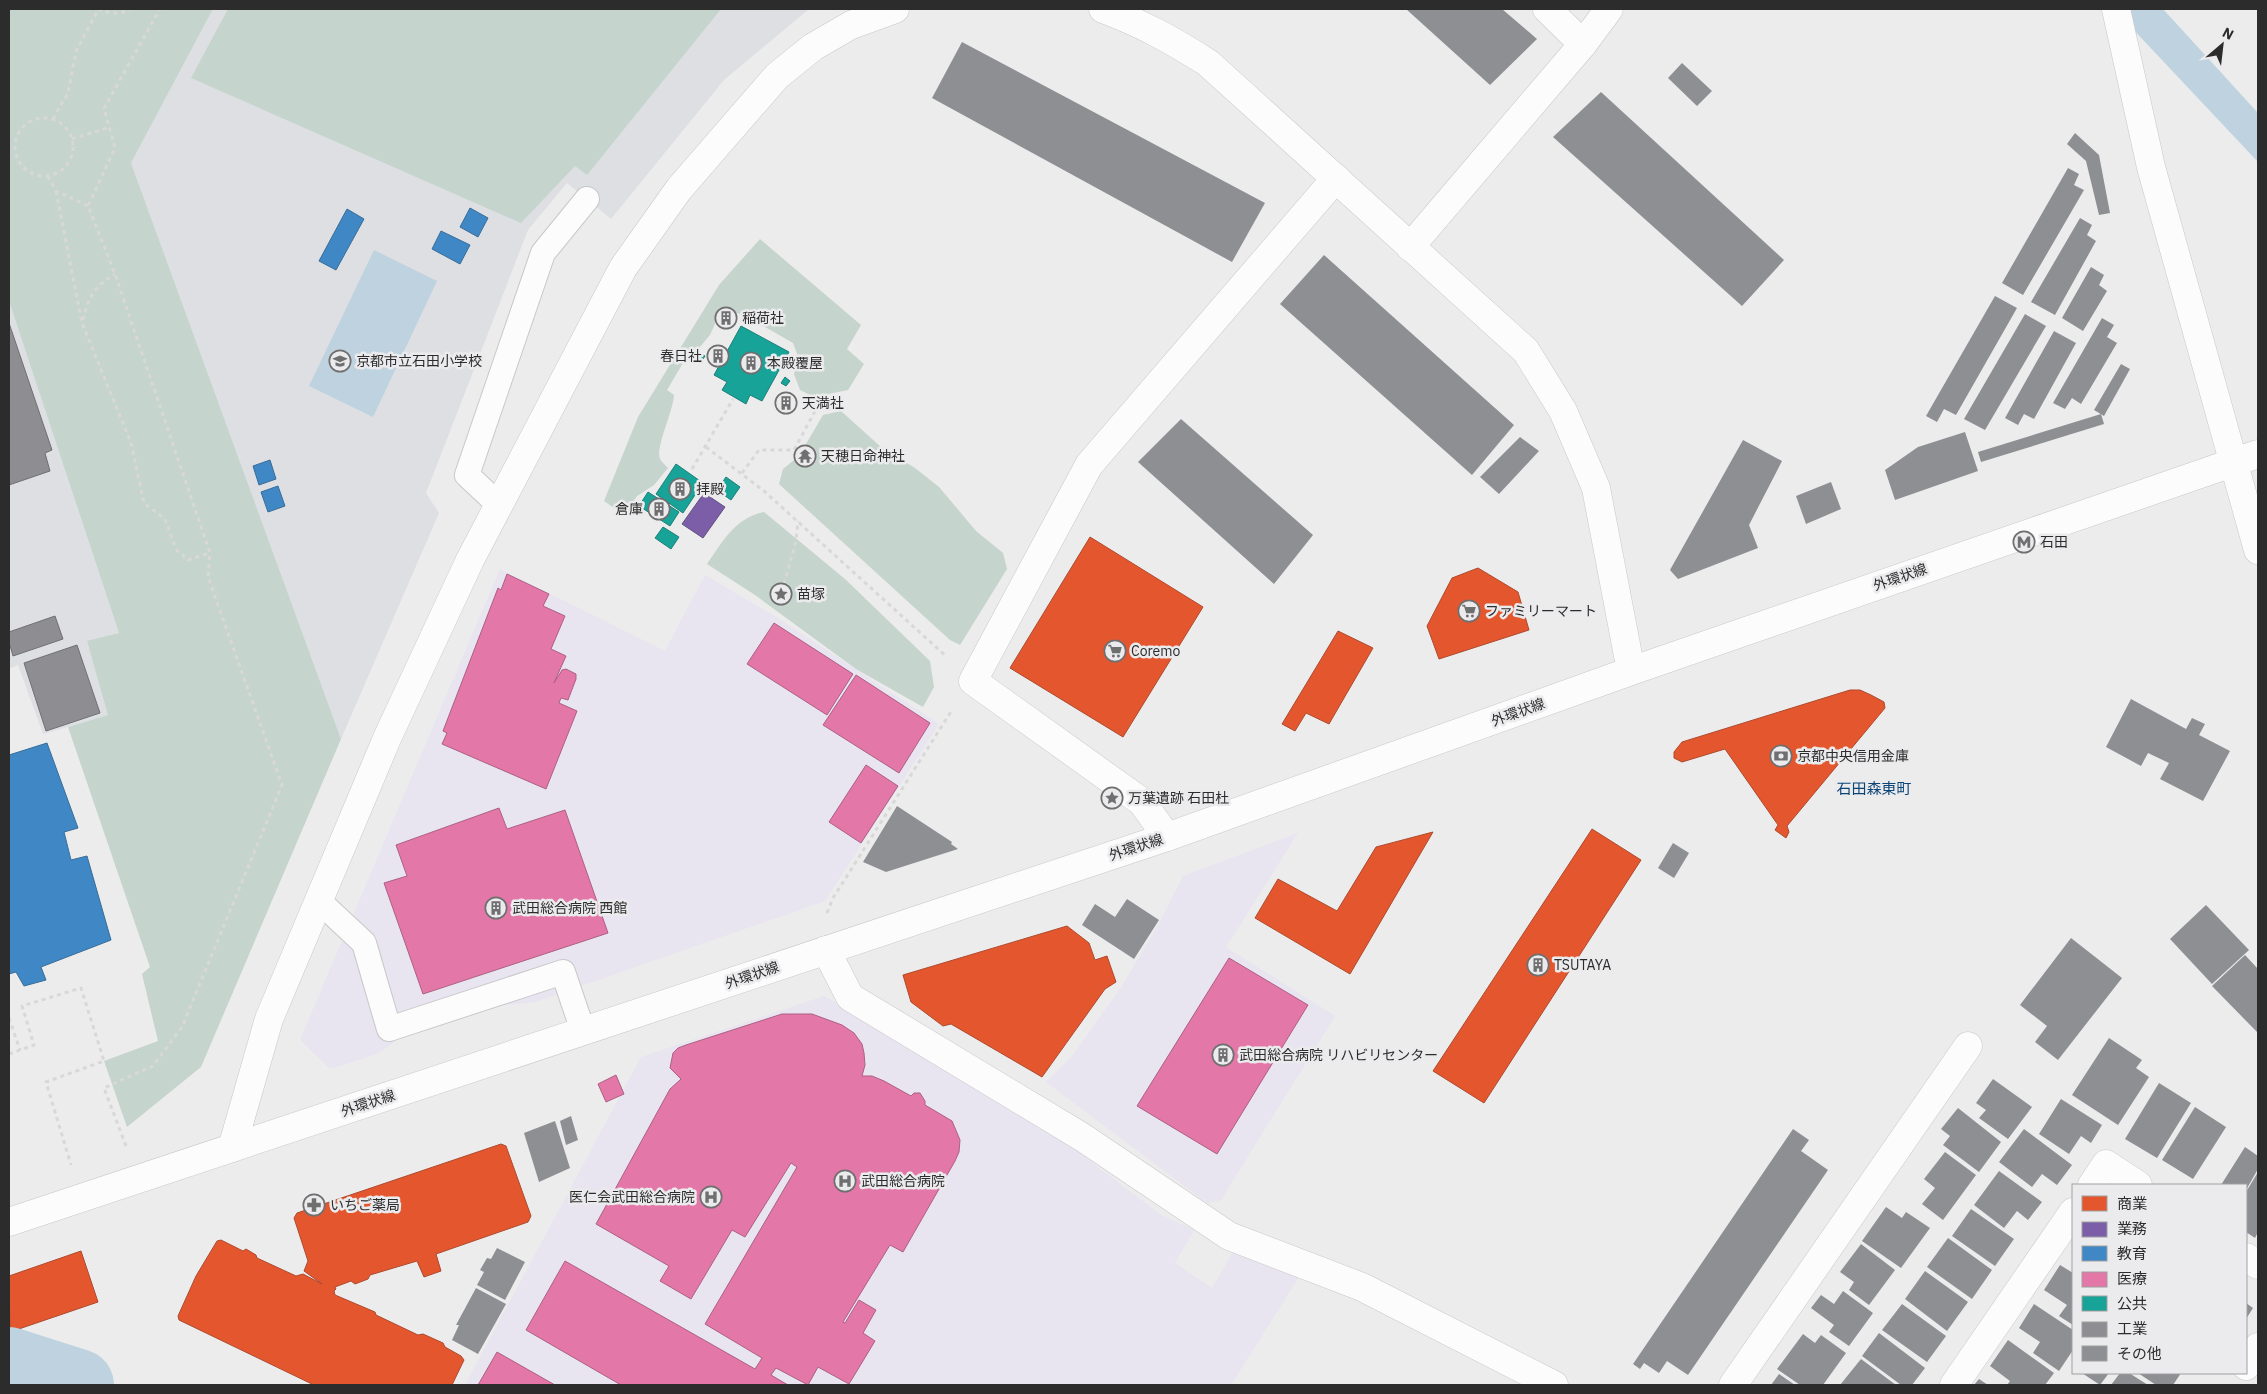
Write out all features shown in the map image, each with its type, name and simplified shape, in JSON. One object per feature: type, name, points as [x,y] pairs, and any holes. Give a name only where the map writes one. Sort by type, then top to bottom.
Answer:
[{"type":"street","points":[[232,1148],[269,1019],[388,736],[470,560],[623,268],[680,189],[776,76],[813,47],[851,25],[895,9]]},
{"type":"street","points":[[1103,9],[1134,21],[1171,39],[1208,64],[1526,351],[1563,411],[1596,488],[1631,671]]},
{"type":"street","points":[[1547,9],[1583,44]]},
{"type":"street","points":[[1410,247],[1583,44],[1609,9]]},
{"type":"street","points":[[2116,9],[2151,167],[2258,550]]},
{"type":"street","points":[[1167,837],[1142,802],[973,681],[1089,465],[1336,178]]},
{"type":"street","name":"外環状線","points":[[9,1222],[1167,837],[1631,671],[2258,454]]},
{"type":"street","points":[[826,950],[850,997],[1082,1137],[1229,1236],[1362,1288],[1554,1385]]},
{"type":"street","points":[[1734,1385],[1968,1046]]},
{"type":"street","points":[[2093,1184],[2106,1164],[2136,1184]]},
{"type":"street","points":[[1954,1385],[2072,1213]]},
{"type":"street","points":[[2247,1258],[2258,1265]]},
{"type":"street","points":[[2247,1364],[2258,1347]]},
{"type":"street","points":[[2233,1385],[2240,1374]]},
{"type":"lane","points":[[499,505],[467,475],[543,253],[587,199]]},
{"type":"lane","points":[[319,901],[364,943],[388,1029],[564,972],[583,1031]]},
{"type":"path","points":[[53,119],[68,93],[76,50],[98,9],[108,13],[118,13],[131,9]]},
{"type":"path","points":[[88,206],[115,148],[104,108],[160,9]]},
{"type":"path","points":[[44,117],[62,123],[68,130],[72,140],[73,149],[66,167],[58,173],[48,176],[30,173],[22,167],[14,149],[15,139],[25,124],[44,117]]},
{"type":"path","points":[[72,140],[110,127]]},
{"type":"path","points":[[48,176],[56,191],[82,323],[131,443],[144,503],[165,519],[176,548],[188,560],[210,553]]},
{"type":"path","points":[[56,191],[88,206],[115,274],[210,553],[208,578],[282,785],[182,1027],[153,1066],[104,1088],[127,1146]]},
{"type":"path","points":[[82,323],[88,302],[99,284],[115,274]]},
{"type":"path","points":[[692,469],[733,399]]},
{"type":"path","points":[[742,473],[760,450],[794,450],[815,411]]},
{"type":"path","points":[[706,447],[771,497],[948,658]]},
{"type":"path","points":[[784,584],[796,541],[798,521]]},
{"type":"path","points":[[826,916],[832,898],[973,681]]},
{"type":"path","points":[[9,1054],[34,1046],[22,1006],[81,988],[104,1061],[46,1082],[71,1165]]},
{"type":"path","points":[[9,1018],[20,1050]]},
{"type":"shaded area","points":[[9,9],[213,9],[131,163],[341,739],[201,1067],[127,1127],[104,1061],[158,1041],[142,974],[150,967],[68,727],[108,715],[87,641],[119,633],[9,301]]},
{"type":"shaded area","name":"京都市立石田小学校","points":[[213,9],[809,9],[724,80],[611,219],[567,183],[528,230],[426,493],[439,513],[341,739],[131,163]]},
{"type":"shaded area","points":[[228,9],[721,9],[587,175],[575,166],[521,223],[191,78]]},
{"type":"shaded area","points":[[760,239],[861,325],[847,349],[864,364],[848,390],[814,397],[800,390],[794,374],[799,359],[793,343],[744,315],[727,310],[720,312],[710,335],[693,355],[683,363],[667,390],[674,395],[659,454],[660,459],[668,468],[654,485],[637,496],[624,515],[604,501],[638,417],[719,285]]},
{"type":"shaded area","points":[[9,301],[119,633],[87,642],[109,715],[43,734],[18,665],[9,669]]},
{"type":"shaded area","points":[[841,411],[882,448],[915,468],[939,487],[976,531],[1003,553],[1007,569],[960,645],[950,640],[779,484],[783,469],[799,456],[823,415]]},
{"type":"shaded area","points":[[764,512],[845,579],[930,661],[934,687],[923,707],[856,669],[755,595],[707,564],[724,539],[737,525],[745,519]]},
{"type":"shaded area","points":[[500,569],[665,651],[705,575],[778,618],[939,724],[825,901],[535,1002],[489,1007],[400,1038],[377,1054],[330,1069],[300,1040]]},
{"type":"shaded area","points":[[1298,833],[1226,947],[1335,1016],[1221,1200],[1207,1203],[1046,1082],[1072,1056],[1122,986],[1158,925],[1183,876]]},
{"type":"shaded area","name":"武田総合病院","points":[[824,996],[1012,1102],[1160,1214],[1194,1230],[1175,1263],[1212,1288],[1233,1252],[1299,1277],[1231,1385],[465,1385],[641,1057]]},
{"type":"water","points":[[2114,9],[2163,9],[2258,113],[2258,162]]},
{"type":"water","points":[[374,250],[437,281],[373,417],[309,386]]},
{"type":"building: 商業","points":[[1090,537],[1203,607],[1123,737],[1010,668]]},
{"type":"building: 商業","points":[[1478,568],[1518,592],[1529,630],[1439,659],[1427,626],[1452,578]]},
{"type":"building: 商業","points":[[1338,631],[1373,648],[1329,724],[1306,713],[1295,731],[1282,724]]},
{"type":"building: 商業","points":[[1850,690],[1860,690],[1871,695],[1884,702],[1885,708],[1787,826],[1789,832],[1786,838],[1775,830],[1778,825],[1725,749],[1682,762],[1674,758],[1674,752],[1682,742]]},
{"type":"building: 商業","name":"TSUTAYA","points":[[1592,829],[1641,860],[1484,1103],[1433,1071]]},
{"type":"building: 商業","points":[[1433,832],[1350,974],[1255,918],[1278,879],[1337,911],[1376,847]]},
{"type":"building: 商業","points":[[1067,926],[1089,943],[1095,960],[1107,956],[1116,982],[1105,989],[1042,1077],[951,1024],[943,1026],[911,1002],[903,975]]},
{"type":"building: 商業","points":[[501,1144],[506,1146],[531,1216],[528,1222],[436,1254],[441,1271],[424,1277],[417,1261],[370,1275],[368,1279],[355,1284],[351,1281],[335,1287],[334,1291],[335,1295],[375,1312],[376,1315],[418,1335],[423,1334],[443,1343],[445,1347],[461,1356],[464,1360],[452,1385],[314,1385],[179,1320],[178,1316],[196,1276],[217,1241],[221,1240],[243,1251],[246,1249],[256,1255],[257,1258],[296,1276],[303,1274],[322,1284],[304,1271],[308,1261],[294,1218],[297,1213]]},
{"type":"building: 商業","points":[[81,1251],[98,1302],[10,1332],[9,1276]]},
{"type":"building: 業務","points":[[704,493],[725,507],[703,538],[682,524]]},
{"type":"building: 教育","points":[[470,208],[488,218],[478,237],[460,227]]},
{"type":"building: 教育","points":[[347,209],[364,219],[336,270],[319,261]]},
{"type":"building: 教育","points":[[441,231],[470,245],[460,264],[432,249]]},
{"type":"building: 教育","points":[[270,460],[276,479],[259,485],[253,466]]},
{"type":"building: 教育","points":[[278,486],[285,506],[268,512],[261,492]]},
{"type":"building: 教育","points":[[47,743],[78,828],[64,832],[71,860],[87,856],[111,940],[41,967],[46,980],[24,986],[16,972],[9,974],[9,755]]},
{"type":"building: 医療","points":[[507,574],[549,594],[543,606],[565,616],[551,649],[566,656],[554,683],[562,670],[566,669],[576,674],[568,700],[561,698],[559,703],[577,711],[546,789],[442,744],[447,733],[443,731],[498,588],[501,590]]},
{"type":"building: 医療","points":[[774,623],[853,674],[827,715],[747,664]]},
{"type":"building: 医療","points":[[856,675],[930,723],[899,773],[823,725]]},
{"type":"building: 医療","points":[[866,765],[898,786],[861,843],[829,822]]},
{"type":"building: 医療","name":"武田総合病院 西館","points":[[499,808],[507,829],[565,810],[608,933],[423,994],[384,883],[407,876],[396,845]]},
{"type":"building: 医療","name":"武田総合病院 リハビリセンター","points":[[1229,958],[1308,1005],[1217,1154],[1137,1106]]},
{"type":"building: 医療","name":"武田総合病院","points":[[782,1014],[812,1014],[842,1025],[854,1033],[862,1044],[864,1053],[865,1065],[862,1076],[872,1076],[911,1096],[914,1093],[920,1093],[925,1101],[925,1105],[952,1121],[960,1140],[959,1152],[955,1161],[903,1252],[890,1245],[843,1322],[845,1323],[859,1300],[876,1310],[863,1333],[875,1341],[849,1384],[818,1367],[808,1385],[776,1368],[771,1375],[788,1385],[621,1385],[526,1330],[565,1261],[755,1369],[762,1358],[705,1324],[797,1167],[791,1163],[745,1237],[732,1230],[691,1299],[660,1281],[669,1266],[596,1224],[670,1089],[681,1079],[670,1068],[673,1053],[678,1048],[686,1045]]},
{"type":"building: 医療","points":[[616,1075],[624,1094],[606,1102],[598,1084]]},
{"type":"building: 医療","points":[[497,1352],[555,1385],[478,1385]]},
{"type":"building: 公共","name":"稲荷社","points":[[725,314],[730,318],[727,323],[722,319]]},
{"type":"building: 公共","name":"本殿覆屋","points":[[741,326],[789,352],[762,401],[750,395],[746,404],[722,390],[727,382],[714,375]]},
{"type":"building: 公共","name":"春日社","points":[[716,351],[722,354],[719,360],[713,357]]},
{"type":"building: 公共","points":[[699,353],[705,356],[701,362],[695,358]]},
{"type":"building: 公共","points":[[785,377],[790,381],[786,386],[781,383]]},
{"type":"building: 公共","name":"天満社","points":[[783,398],[791,402],[788,407],[780,404]]},
{"type":"building: 公共","name":"拝殿","points":[[676,464],[703,483],[683,513],[656,494]]},
{"type":"building: 公共","points":[[726,477],[740,487],[731,500],[717,490]]},
{"type":"building: 公共","name":"倉庫","points":[[648,492],[679,512],[670,526],[639,506]]},
{"type":"building: 公共","points":[[663,527],[679,537],[671,549],[655,538]]},
{"type":"building: 工業","points":[[9,323],[52,450],[45,453],[50,471],[9,485]]},
{"type":"building: 工業","points":[[55,616],[63,639],[13,656],[9,642],[9,632]]},
{"type":"building: 工業","points":[[77,645],[100,713],[46,731],[24,663]]},
{"type":"building: その他","points":[[1406,9],[1502,9],[1537,39],[1490,85]]},
{"type":"building: その他","points":[[962,42],[1265,203],[1232,262],[932,98]]},
{"type":"building: その他","points":[[1682,63],[1712,91],[1697,106],[1668,78]]},
{"type":"building: その他","points":[[1601,92],[1784,260],[1742,306],[1553,137]]},
{"type":"building: その他","points":[[2075,133],[2099,155],[2110,213],[2099,215],[2086,161],[2067,144]]},
{"type":"building: その他","points":[[2068,168],[2079,174],[2074,185],[2084,190],[2023,295],[2002,283]]},
{"type":"building: その他","points":[[2080,218],[2092,225],[2087,235],[2096,241],[2055,315],[2031,302]]},
{"type":"building: その他","points":[[1324,255],[1514,425],[1472,475],[1280,304]]},
{"type":"building: その他","points":[[2091,267],[2104,275],[2099,285],[2107,291],[2083,331],[2062,318]]},
{"type":"building: その他","points":[[1995,296],[2017,308],[1956,415],[1944,409],[1937,422],[1926,416]]},
{"type":"building: その他","points":[[2025,314],[2046,326],[1985,430],[1964,419]]},
{"type":"building: その他","points":[[2102,318],[2114,325],[2107,337],[2117,343],[2081,404],[2072,398],[2065,409],[2053,403]]},
{"type":"building: その他","points":[[2054,331],[2076,343],[2034,419],[2024,414],[2018,425],[2005,418]]},
{"type":"building: その他","points":[[2121,364],[2130,369],[2104,416],[2094,410]]},
{"type":"building: その他","points":[[2101,414],[2104,424],[1981,462],[1978,452]]},
{"type":"building: その他","points":[[1181,419],[1313,535],[1274,584],[1138,462]]},
{"type":"building: その他","points":[[1965,432],[1978,471],[1895,500],[1885,470],[1918,447]]},
{"type":"building: その他","points":[[1520,437],[1539,451],[1499,494],[1480,477]]},
{"type":"building: その他","points":[[1743,440],[1782,461],[1749,525],[1758,548],[1678,579],[1670,570]]},
{"type":"building: その他","points":[[1831,482],[1841,509],[1806,524],[1796,496]]},
{"type":"building: その他","points":[[2131,699],[2186,729],[2192,718],[2205,724],[2199,735],[2230,751],[2203,801],[2160,779],[2169,763],[2148,753],[2141,766],[2106,747]]},
{"type":"building: その他","points":[[897,806],[952,842],[951,844],[958,849],[886,872],[863,862]]},
{"type":"building: その他","points":[[1673,843],[1689,853],[1674,878],[1658,868]]},
{"type":"building: その他","points":[[1127,899],[1159,920],[1134,959],[1082,925],[1095,904],[1115,917]]},
{"type":"building: その他","points":[[2206,905],[2249,950],[2212,984],[2170,939]]},
{"type":"building: その他","points":[[2071,938],[2122,978],[2058,1060],[2035,1042],[2047,1026],[2020,1005]]},
{"type":"building: その他","points":[[2245,955],[2258,969],[2258,1033],[2212,986]]},
{"type":"building: その他","points":[[2109,1038],[2142,1060],[2136,1068],[2149,1077],[2118,1125],[2072,1095]]},
{"type":"building: その他","points":[[1993,1079],[2032,1107],[2008,1139],[1979,1118],[1986,1110],[1976,1103]]},
{"type":"building: その他","points":[[2159,1083],[2191,1103],[2157,1158],[2125,1139]]},
{"type":"building: その他","points":[[2061,1099],[2102,1125],[2091,1143],[2081,1136],[2069,1154],[2039,1134]]},
{"type":"building: その他","points":[[2195,1107],[2226,1127],[2193,1179],[2162,1160]]},
{"type":"building: その他","points":[[1958,1108],[2001,1142],[1979,1172],[1943,1145],[1950,1136],[1941,1129]]},
{"type":"building: その他","points":[[571,1116],[578,1140],[566,1145],[560,1121]]},
{"type":"building: その他","points":[[555,1121],[570,1168],[539,1182],[524,1133]]},
{"type":"building: その他","points":[[1793,1129],[1809,1140],[1801,1151],[1828,1170],[1688,1375],[1667,1361],[1659,1373],[1644,1363],[1640,1369],[1633,1364]]},
{"type":"building: その他","points":[[2024,1129],[2072,1165],[2057,1185],[2042,1174],[2032,1187],[1999,1162]]},
{"type":"building: その他","points":[[2245,1147],[2258,1156],[2258,1169],[2247,1188],[2247,1184],[2222,1184]]},
{"type":"building: その他","points":[[1945,1152],[1976,1175],[1943,1220],[1922,1204],[1935,1188],[1924,1179]]},
{"type":"building: その他","points":[[1999,1171],[2042,1202],[2028,1220],[2017,1211],[2004,1228],[1974,1205]]},
{"type":"building: その他","points":[[2258,1172],[2258,1232],[2255,1238],[2247,1233],[2247,1190]]},
{"type":"building: その他","points":[[1886,1207],[1902,1218],[1906,1212],[1930,1228],[1901,1268],[1862,1241]]},
{"type":"building: その他","points":[[1971,1209],[2014,1239],[1995,1266],[1952,1236]]},
{"type":"building: その他","points":[[1948,1238],[1992,1270],[1972,1299],[1927,1267]]},
{"type":"building: その他","points":[[1861,1244],[1895,1270],[1869,1305],[1849,1290],[1854,1282],[1840,1272]]},
{"type":"building: その他","points":[[497,1248],[525,1262],[505,1300],[477,1285],[484,1272],[480,1270],[487,1258],[491,1259]]},
{"type":"building: その他","points":[[2060,1265],[2072,1272],[2072,1324],[2059,1316],[2067,1305],[2044,1290]]},
{"type":"building: その他","points":[[1925,1271],[1968,1302],[1947,1331],[1905,1299]]},
{"type":"building: その他","points":[[476,1288],[506,1304],[478,1354],[452,1340],[459,1325],[456,1325]]},
{"type":"building: その他","points":[[1843,1291],[1873,1313],[1849,1346],[1829,1332],[1834,1325],[1811,1308],[1821,1295],[1834,1304]]},
{"type":"building: その他","points":[[1902,1304],[1946,1336],[1927,1362],[1882,1330]]},
{"type":"building: その他","points":[[2034,1304],[2072,1329],[2072,1352],[2059,1371],[2033,1353],[2040,1342],[2019,1328]]},
{"type":"building: その他","points":[[2247,1304],[2253,1308],[2247,1317]]},
{"type":"building: その他","points":[[1879,1333],[1925,1368],[1912,1385],[1901,1385],[1862,1356]]},
{"type":"building: その他","points":[[1803,1334],[1815,1343],[1821,1335],[1846,1353],[1823,1385],[1800,1385],[1777,1369]]},
{"type":"building: その他","points":[[2008,1340],[2054,1373],[2045,1385],[2007,1385],[2010,1381],[1990,1366]]},
{"type":"building: その他","points":[[1861,1359],[1896,1385],[1840,1385]]},
{"type":"building: その他","points":[[1779,1374],[1795,1385],[1771,1385]]},
{"type":"building: その他","points":[[2084,1374],[2108,1374],[2100,1385]]},
{"type":"building: その他","points":[[2119,1374],[2131,1374],[2148,1385],[2111,1385]]},
{"type":"building: その他","points":[[2140,1374],[2180,1374],[2173,1385],[2156,1385]]},
{"type":"building: その他","points":[[1979,1379],[1988,1385],[1974,1385]]},
{"type":"waterway","points":[[9,1363],[78,1385]]},
{"type":"place","name":"稲荷社","points":[[726,318]]},
{"type":"place","name":"春日社","points":[[718,356]]},
{"type":"place","name":"京都市立石田小学校","points":[[340,361]]},
{"type":"place","name":"本殿覆屋","points":[[751,363]]},
{"type":"place","name":"天満社","points":[[786,403]]},
{"type":"place","name":"天穂日命神社","points":[[805,456]]},
{"type":"place","name":"拝殿","points":[[680,489]]},
{"type":"place","name":"倉庫","points":[[659,509]]},
{"type":"place","name":"石田","points":[[2024,542]]},
{"type":"place","name":"苗塚","points":[[781,594]]},
{"type":"place","name":"ファミリーマート","points":[[1469,611]]},
{"type":"place","name":"Coremo","points":[[1115,651]]},
{"type":"place","name":"京都中央信用金庫","points":[[1781,756]]},
{"type":"place","name":"万葉遺跡 石田杜","points":[[1112,798]]},
{"type":"place","name":"武田総合病院 西館","points":[[496,908]]},
{"type":"place","name":"TSUTAYA","points":[[1538,965]]},
{"type":"place","name":"武田総合病院 リハビリセンター","points":[[1223,1055]]},
{"type":"place","name":"武田総合病院","points":[[845,1181]]},
{"type":"place","name":"医仁会武田総合病院","points":[[711,1197]]},
{"type":"place","name":"いちご薬局","points":[[314,1205]]},
{"type":"district","name":"石田森東町","points":[[1874,788]]}]
